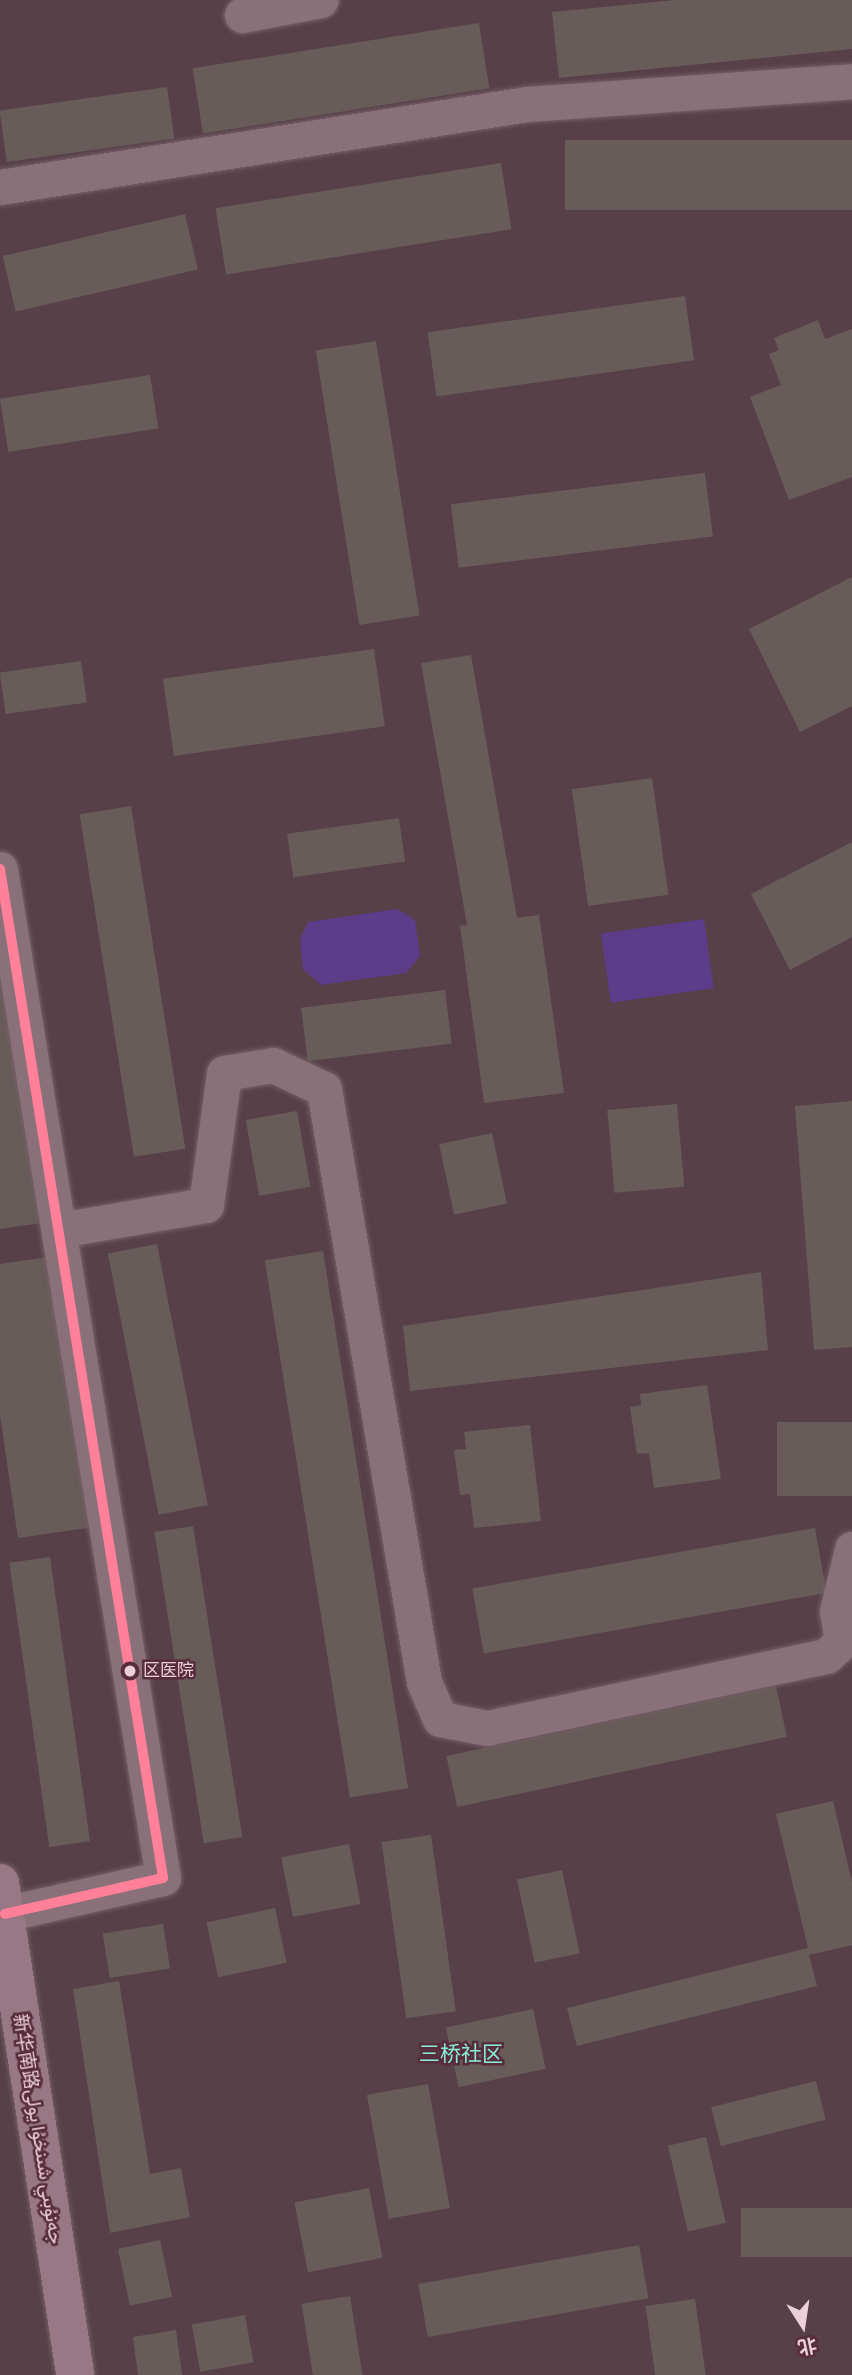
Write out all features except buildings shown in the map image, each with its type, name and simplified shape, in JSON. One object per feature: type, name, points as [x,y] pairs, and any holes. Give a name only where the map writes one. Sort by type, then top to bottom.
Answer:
[{"type":"main road","name":"新华南路جەنۇبىي شىنخۇا يولى","points":[[2,1898],[75,2375]]},
{"type":"street","points":[[242,15],[321,0]]},
{"type":"street","points":[[0,187],[527,104],[852,81]]},
{"type":"street","points":[[0,869],[163,1878],[2,1898]]},
{"type":"street","points":[[59,1230],[206,1205],[224,1073],[273,1065],[324,1089],[424,1682],[440,1719],[487,1728],[827,1656],[842,1642],[837,1611],[852,1549]]},
{"type":"shaded area","points":[[397,909],[415,920],[420,956],[406,973],[321,985],[303,969],[300,939],[308,922]]},
{"type":"shaded area","points":[[704,919],[714,988],[611,1003],[601,933]]},
{"type":"transit line","points":[[0,869],[163,1878],[5,1914]]},
{"type":"place","name":"区医院","points":[[130,1671]]},
{"type":"district","name":"三桥社区","points":[[461,2054]]}]
